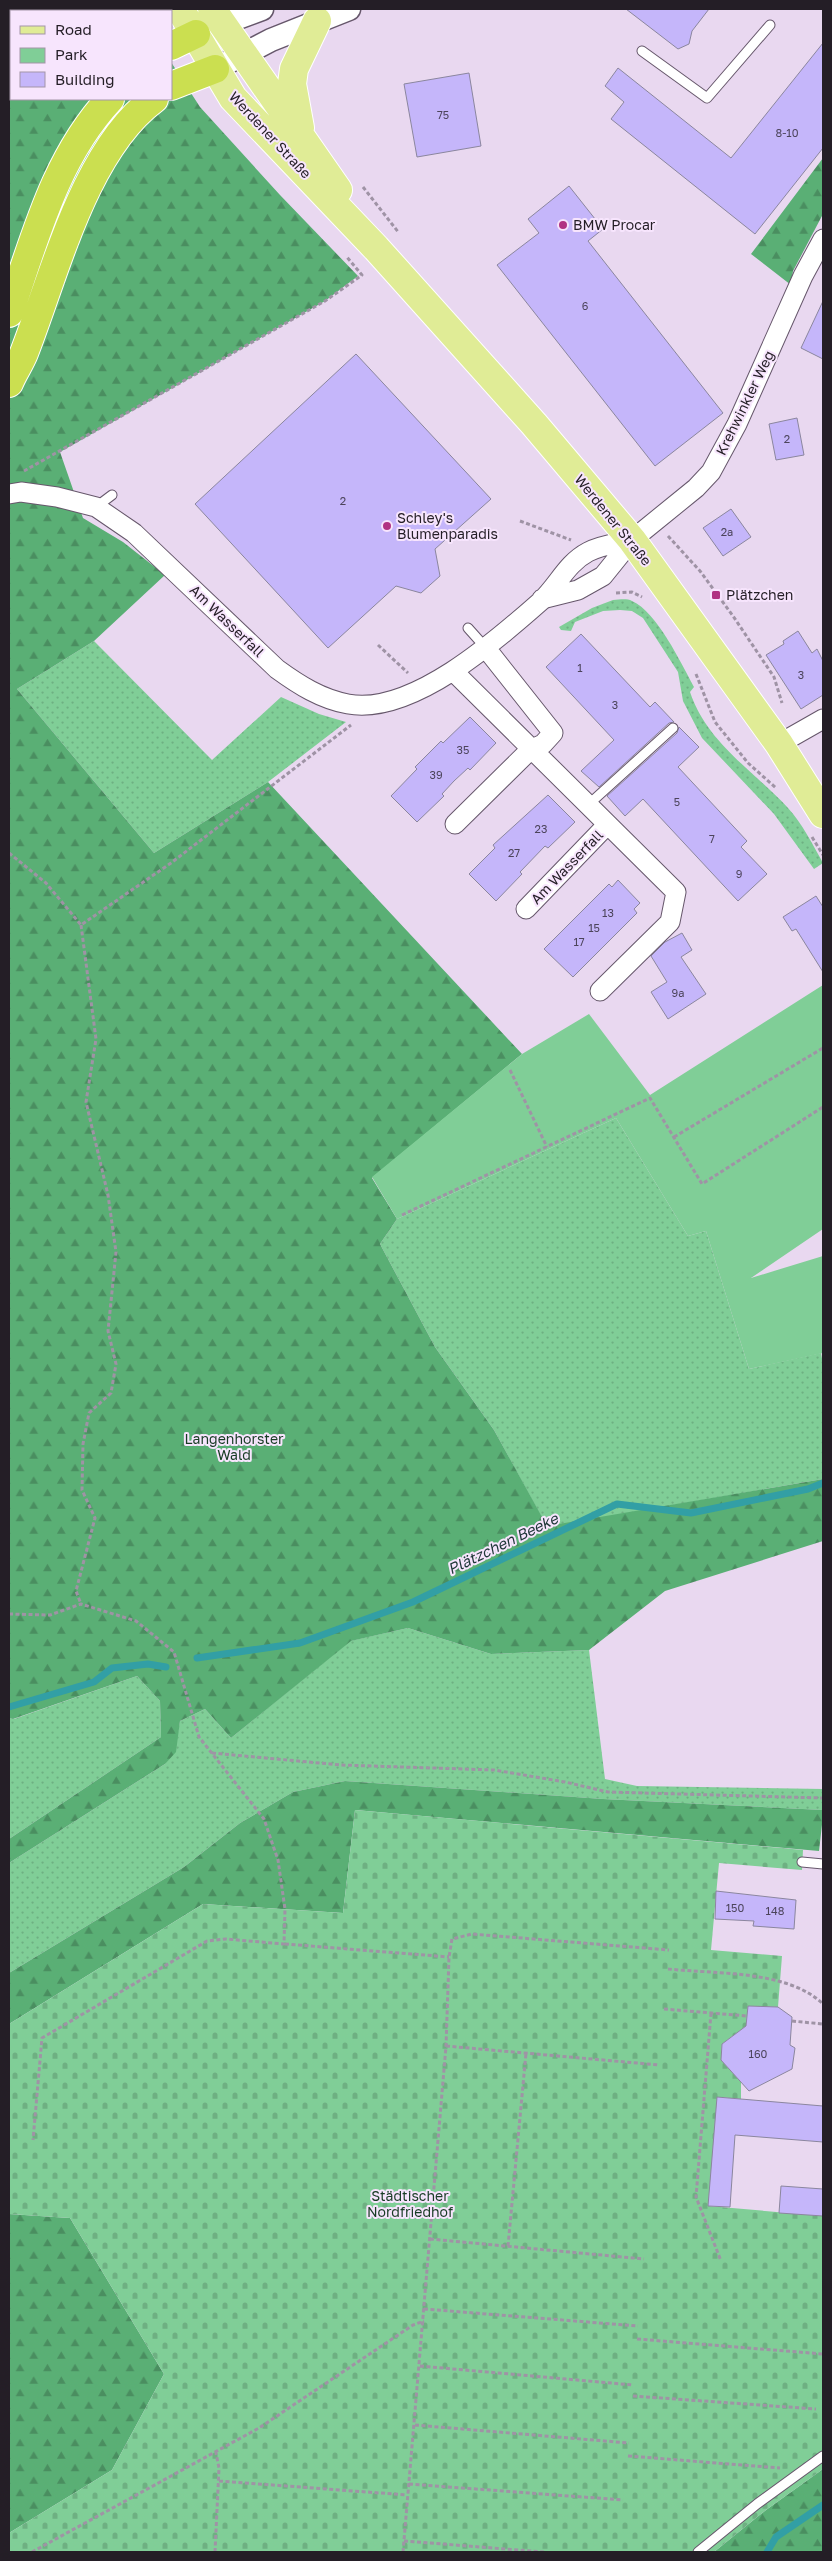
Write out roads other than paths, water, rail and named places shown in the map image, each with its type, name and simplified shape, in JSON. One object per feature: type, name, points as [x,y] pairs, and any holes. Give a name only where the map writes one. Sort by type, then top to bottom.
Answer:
[{"type":"highway","points":[[172,46],[196,34]]},
{"type":"highway","points":[[172,86],[215,69]]},
{"type":"highway","points":[[9,313],[51,192],[63,167],[89,124],[109,100]]},
{"type":"highway","points":[[9,384],[23,355],[77,210],[106,154],[139,110],[153,100]]},
{"type":"main road","name":"Werdener Straße","points":[[180,9],[233,98],[376,248],[534,424],[632,540],[788,739],[823,814]]},
{"type":"main road","name":"Werdener Straße","points":[[217,16],[300,132],[376,248]]},
{"type":"main road","points":[[300,132],[292,84],[294,70],[317,21]]},
{"type":"street","points":[[196,34],[217,16],[262,9]]},
{"type":"street","points":[[215,69],[317,21],[349,9]]},
{"type":"street","name":"Krehwinkler Weg","points":[[632,540],[656,522],[711,472],[741,415],[803,276],[823,240]]},
{"type":"street","name":"Am Wasserfall","points":[[9,494],[21,492],[57,497],[96,507],[134,533],[277,669],[301,686],[325,698],[350,705],[378,704],[418,691],[453,671],[542,599],[566,570],[586,553],[597,548],[632,540]]},
{"type":"street","name":"Am Wasserfall","points":[[542,599],[578,590],[603,576],[632,540]]},
{"type":"street","points":[[455,824],[530,750],[543,744],[553,733],[485,647]]},
{"type":"street","name":"Am Wasserfall","points":[[453,671],[530,750],[676,892],[670,922],[600,992]]},
{"type":"street","points":[[788,739],[823,719]]},
{"type":"street","name":"Am Wasserfall","points":[[526,908],[607,825]]},
{"type":"lane","points":[[642,51],[707,98],[770,25]]},
{"type":"lane","points":[[96,507],[112,495]]},
{"type":"lane","points":[[468,628],[485,647]]},
{"type":"lane","points":[[588,805],[674,728]]},
{"type":"lane","points":[[802,1862],[823,1864]]},
{"type":"lane","points":[[698,2552],[823,2456]]},
{"type":"waterway","name":"Plätzchen Beeke","points":[[197,1658],[300,1643],[413,1602],[617,1504],[691,1513],[808,1489],[823,1483]]},
{"type":"waterway","name":"Plätzchen Beeke","points":[[9,1707],[94,1682],[112,1668],[148,1664],[166,1667]]},
{"type":"waterway","points":[[767,2552],[776,2537],[823,2505]]},
{"type":"place","name":"BMW Procar","points":[[563,225]]},
{"type":"place","name":"Schley's Blumenparadis","points":[[387,526]]},
{"type":"place","name":"Plätzchen","points":[[716,595]]},
{"type":"park label","name":"Langenhorster Wald","points":[[234,1448]]},
{"type":"park label","name":"Städtischer Nordfriedhof","points":[[410,2204]]}]
